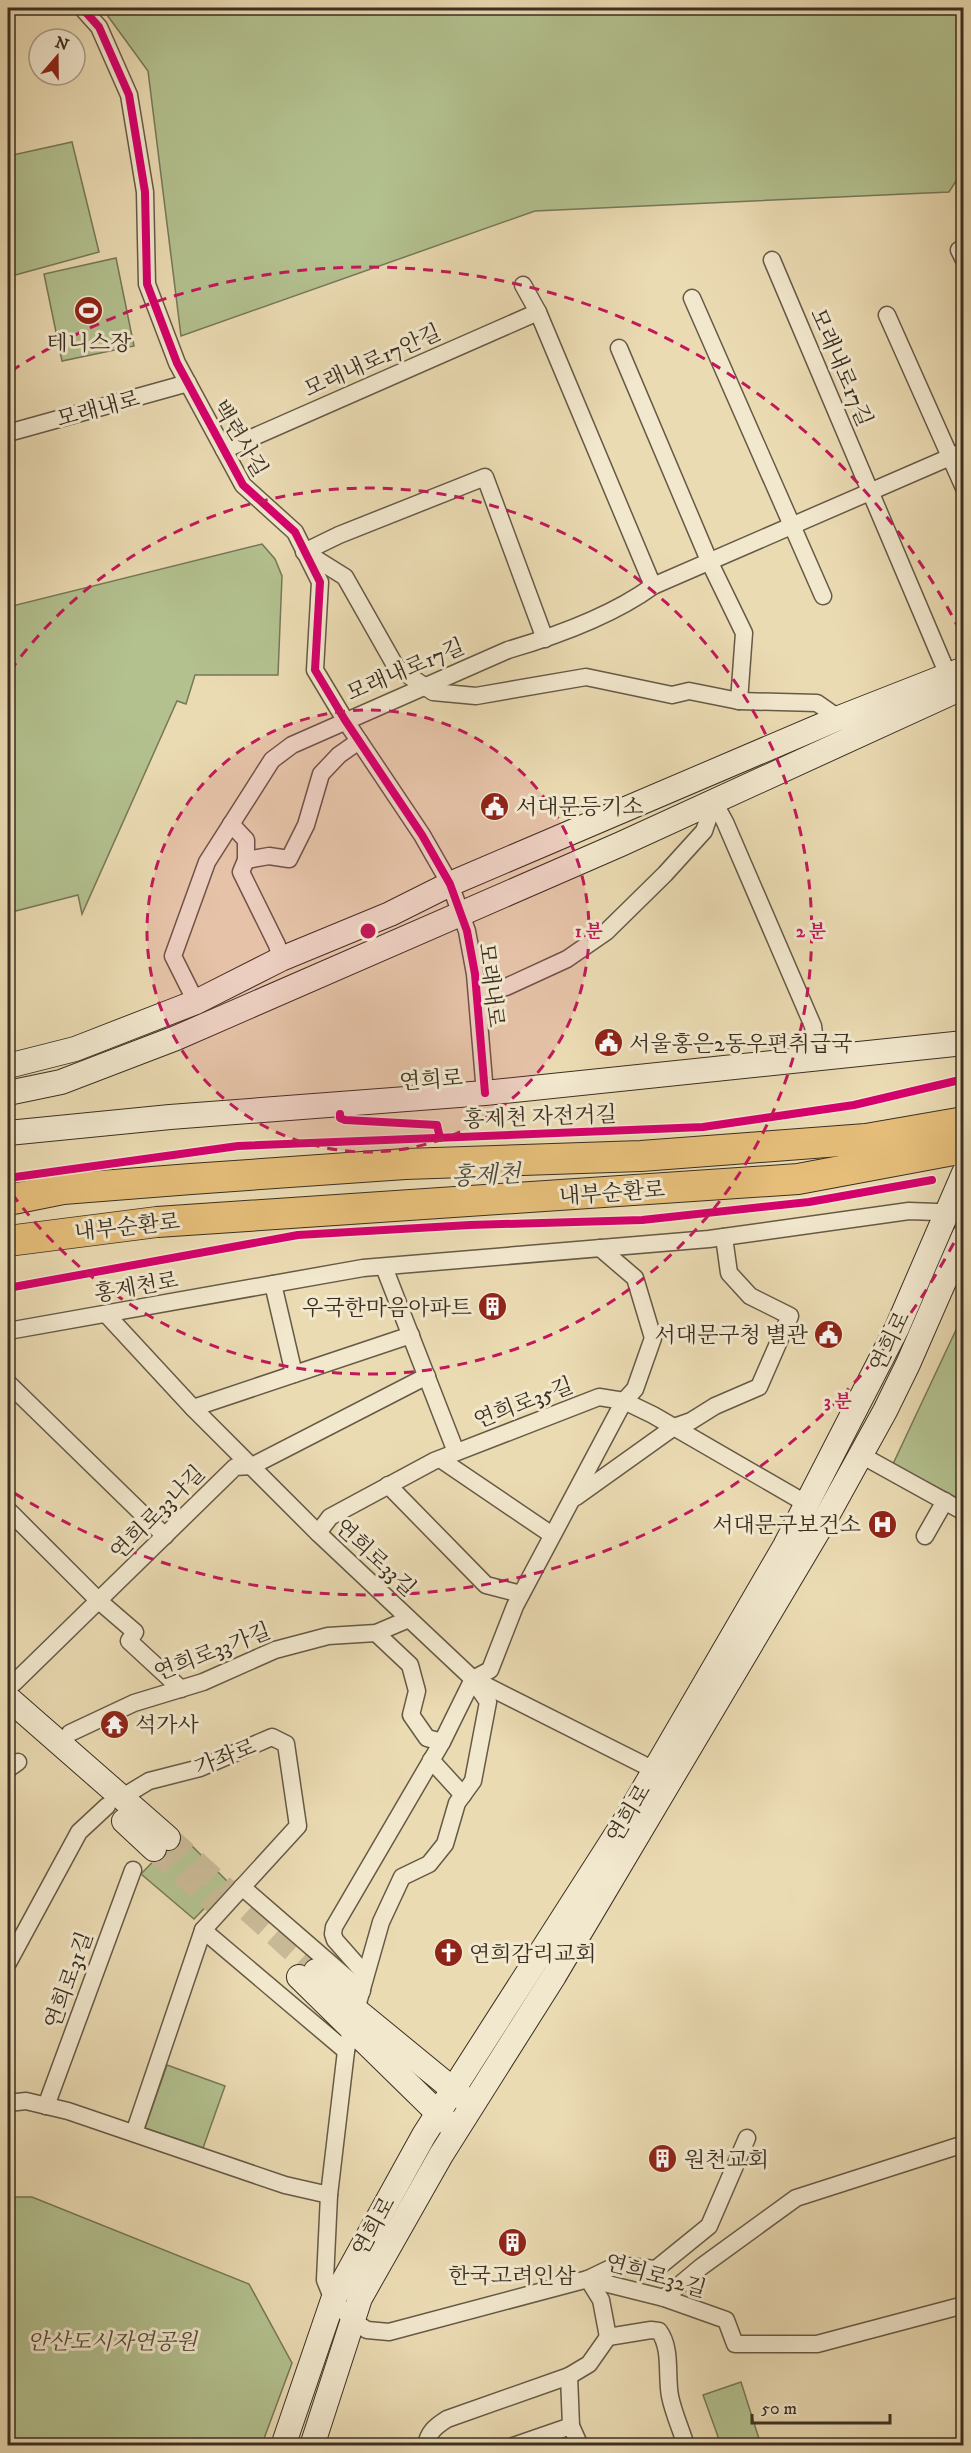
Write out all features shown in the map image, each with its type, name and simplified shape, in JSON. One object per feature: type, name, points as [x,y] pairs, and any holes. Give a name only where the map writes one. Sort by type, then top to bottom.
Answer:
[{"type":"highway","name":"내부순환로","points":[[8,1200],[63,1189],[191,1179],[405,1164],[641,1156],[866,1139],[963,1122]]},
{"type":"highway","name":"내부순환로","points":[[8,1241],[157,1222],[798,1179],[963,1148]]},
{"type":"main road","points":[[8,1066],[75,1049],[196,1002],[281,959],[390,914],[450,884],[839,718],[958,677]]},
{"type":"main road","points":[[8,1093],[61,1082],[176,1038],[714,802],[862,733],[958,677]]},
{"type":"main road","name":"연희로","points":[[8,1133],[170,1117],[485,1093],[963,1043]]},
{"type":"main road","name":"연희로","points":[[283,2445],[333,2300],[395,2185],[625,1821],[785,1546],[897,1329],[957,1197]]},
{"type":"main road","name":"연희로","points":[[312,2445],[360,2298],[441,2155],[566,1956],[861,1455],[908,1364],[963,1236]]},
{"type":"main road","points":[[11,1690],[114,1802]]},
{"type":"main road","points":[[8,1718],[114,1802],[161,1843]]},
{"type":"main road","points":[[306,1973],[473,2106]]},
{"type":"main road","points":[[356,2011],[439,2114],[458,2131]]},
{"type":"street","name":"백련사길","points":[[82,8],[99,27],[129,95],[145,192],[147,284],[177,363],[243,484],[295,532],[320,582],[315,670],[345,720],[422,835],[450,884]]},
{"type":"street","name":"모래내로17길","points":[[772,260],[870,492],[958,677]]},
{"type":"street","points":[[523,285],[538,312],[654,586]]},
{"type":"street","points":[[692,298],[823,596]]},
{"type":"street","name":"모래내로17안길","points":[[224,450],[538,312]]},
{"type":"street","points":[[887,315],[957,454],[963,488]]},
{"type":"street","points":[[619,348],[710,563],[744,633],[739,701]]},
{"type":"street","name":"모래내로","points":[[8,433],[188,383]]},
{"type":"street","name":"모래내로17길","points":[[196,1002],[173,956],[207,862],[272,760],[292,745],[508,650],[545,639],[636,599],[654,586],[957,454]]},
{"type":"street","points":[[304,552],[339,535],[485,477],[545,639]]},
{"type":"street","points":[[304,552],[345,577],[396,667],[433,692],[476,696],[586,677],[672,695],[689,691],[739,701],[817,703],[862,733]]},
{"type":"street","points":[[246,860],[269,856],[289,859],[306,825],[321,774],[339,755],[359,741]]},
{"type":"street","name":"모래내로","points":[[478,996],[506,987],[567,960],[606,932],[665,874],[704,831],[714,802]]},
{"type":"street","points":[[714,802],[725,822],[813,1026],[817,1059]]},
{"type":"street","points":[[231,824],[246,840],[246,860],[241,872],[277,945],[281,959]]},
{"type":"street","name":"모래내로","points":[[450,884],[467,930],[478,996],[485,1093]]},
{"type":"street","name":"홍제천로","points":[[8,1331],[273,1284],[384,1267],[724,1237],[909,1211],[957,1197]]},
{"type":"street","points":[[571,1501],[674,1427],[691,1421],[715,1406],[759,1387],[790,1316],[750,1296],[729,1273],[724,1237]]},
{"type":"street","points":[[333,2300],[325,2280],[329,2195],[356,2011],[333,1934],[334,1928],[442,1742],[473,1679],[490,1670],[521,1594],[624,1401],[635,1389],[652,1338],[635,1278],[600,1248]]},
{"type":"street","points":[[384,1267],[456,1452]]},
{"type":"street","points":[[273,1284],[294,1374]]},
{"type":"street","name":"연희로33길","points":[[106,1314],[193,1408],[318,1533],[473,1679],[488,1702],[473,1781],[457,1803],[445,1844],[429,1864],[402,1877],[381,1922],[356,2011]]},
{"type":"street","points":[[193,1408],[411,1335]]},
{"type":"street","points":[[252,1466],[427,1376]]},
{"type":"street","points":[[8,1383],[165,1536]]},
{"type":"street","name":"연희로35길","points":[[318,1533],[330,1517],[440,1459],[599,1397],[624,1401],[674,1427],[807,1504]]},
{"type":"street","points":[[861,1455],[963,1512]]},
{"type":"street","points":[[440,1459],[552,1535]]},
{"type":"street","name":"연희로33나길","points":[[11,1690],[235,1467],[252,1466]]},
{"type":"street","points":[[388,1485],[486,1585],[521,1594]]},
{"type":"street","points":[[925,1536],[945,1502]]},
{"type":"street","points":[[8,1510],[99,1601],[135,1632],[129,1641],[181,1689]]},
{"type":"street","name":"연희로33가길","points":[[70,1733],[134,1703],[203,1682],[275,1650],[328,1636],[376,1633],[409,1619]]},
{"type":"street","points":[[376,1633],[410,1665],[417,1690],[411,1715],[427,1738],[442,1742]]},
{"type":"street","name":"연희로33길","points":[[473,1679],[654,1770]]},
{"type":"street","name":"가좌로","points":[[114,1802],[149,1781],[200,1768],[272,1737],[286,1744],[298,1826],[242,1887]]},
{"type":"street","points":[[431,1760],[463,1795]]},
{"type":"street","points":[[8,1963],[79,1832],[114,1802]]},
{"type":"street","name":"연희로31길","points":[[46,2106],[132,1870]]},
{"type":"street","points":[[134,2133],[203,1930],[227,1910],[242,1887],[356,2011]]},
{"type":"street","points":[[203,1930],[356,2011]]},
{"type":"street","points":[[8,2103],[26,2101],[46,2106],[134,2133],[285,2185],[329,2195]]},
{"type":"street","points":[[608,2337],[601,2301],[588,2279],[617,2265],[656,2269],[709,2226],[747,2138]]},
{"type":"street","points":[[664,2298],[701,2267],[796,2198],[963,2144]]},
{"type":"street","name":"연희로32길","points":[[333,2300],[353,2321],[366,2330],[389,2332],[588,2279],[664,2298],[726,2320],[735,2344],[817,2344],[963,2305]]},
{"type":"street","points":[[426,2445],[427,2438],[434,2427],[447,2419],[569,2376],[589,2364],[608,2337],[651,2330],[659,2331],[663,2336],[669,2368],[670,2397],[686,2445]]},
{"type":"street","points":[[569,2376],[571,2426],[580,2445]]},
{"type":"street","points":[[513,2445],[571,2426]]},
{"type":"green space","points":[[102,8],[963,8],[963,170],[949,192],[535,211],[181,336],[148,71]]},
{"type":"green space","points":[[72,142],[99,252],[8,277],[8,156]]},
{"type":"green space","name":"테니스장","points":[[116,258],[134,346],[62,361],[44,274]]},
{"type":"green space","points":[[262,544],[275,559],[282,576],[278,675],[195,675],[186,704],[177,701],[82,914],[78,895],[8,913],[10,718],[8,709],[8,607]]},
{"type":"green space","points":[[963,1315],[963,1501],[893,1464]]},
{"type":"green space","points":[[180,1834],[229,1883],[194,1919],[141,1874]]},
{"type":"green space","points":[[167,2065],[225,2086],[203,2148],[145,2128]]},
{"type":"green space","name":"안산도시자연공원","points":[[8,2197],[32,2197],[249,2284],[292,2363],[262,2444],[8,2445]]},
{"type":"green space","points":[[741,2382],[761,2445],[721,2445],[703,2395]]},
{"type":"pier","points":[[963,1107],[964,1167],[935,1176],[704,1206],[255,1232],[41,1255],[8,1261],[8,1192],[793,1133],[886,1123]]},
{"type":"tunnel","points":[[168,1838],[314,1969]]},
{"type":"tunnel","points":[[154,1849],[220,1907]]},
{"type":"cycle path","name":"홍제천 자전거길","points":[[82,8],[99,27],[129,95],[145,192],[147,284],[177,363],[243,485],[295,532],[320,582],[315,670],[345,720],[422,835],[450,884],[467,931],[475,974],[485,1093]]},
{"type":"cycle path","name":"홍제천 자전거길","points":[[8,1178],[238,1146],[703,1127],[854,1105],[964,1079]]},
{"type":"cycle path","points":[[340,1114],[340,1118],[345,1120],[437,1125],[440,1138]]},
{"type":"cycle path","points":[[8,1288],[298,1235],[470,1225],[642,1220],[809,1202],[932,1180]]},
{"type":"place","name":"테니스장","points":[[89,310]]},
{"type":"place","name":"서대문등기소","points":[[495,806]]},
{"type":"place","name":"서울홍은2동우편취급국","points":[[608,1043]]},
{"type":"place","name":"우국한마음아파트","points":[[493,1307]]},
{"type":"place","name":"서대문구청 별관","points":[[829,1334]]},
{"type":"place","name":"서대문구보건소","points":[[882,1524]]},
{"type":"place","name":"석가사","points":[[114,1724]]},
{"type":"place","name":"연희감리교회","points":[[448,1953]]},
{"type":"place","name":"원천교회","points":[[663,2159]]},
{"type":"place","name":"한국고려인삼","points":[[512,2243]]},
{"type":"water label","name":"홍제천","points":[[486,1175]]}]
